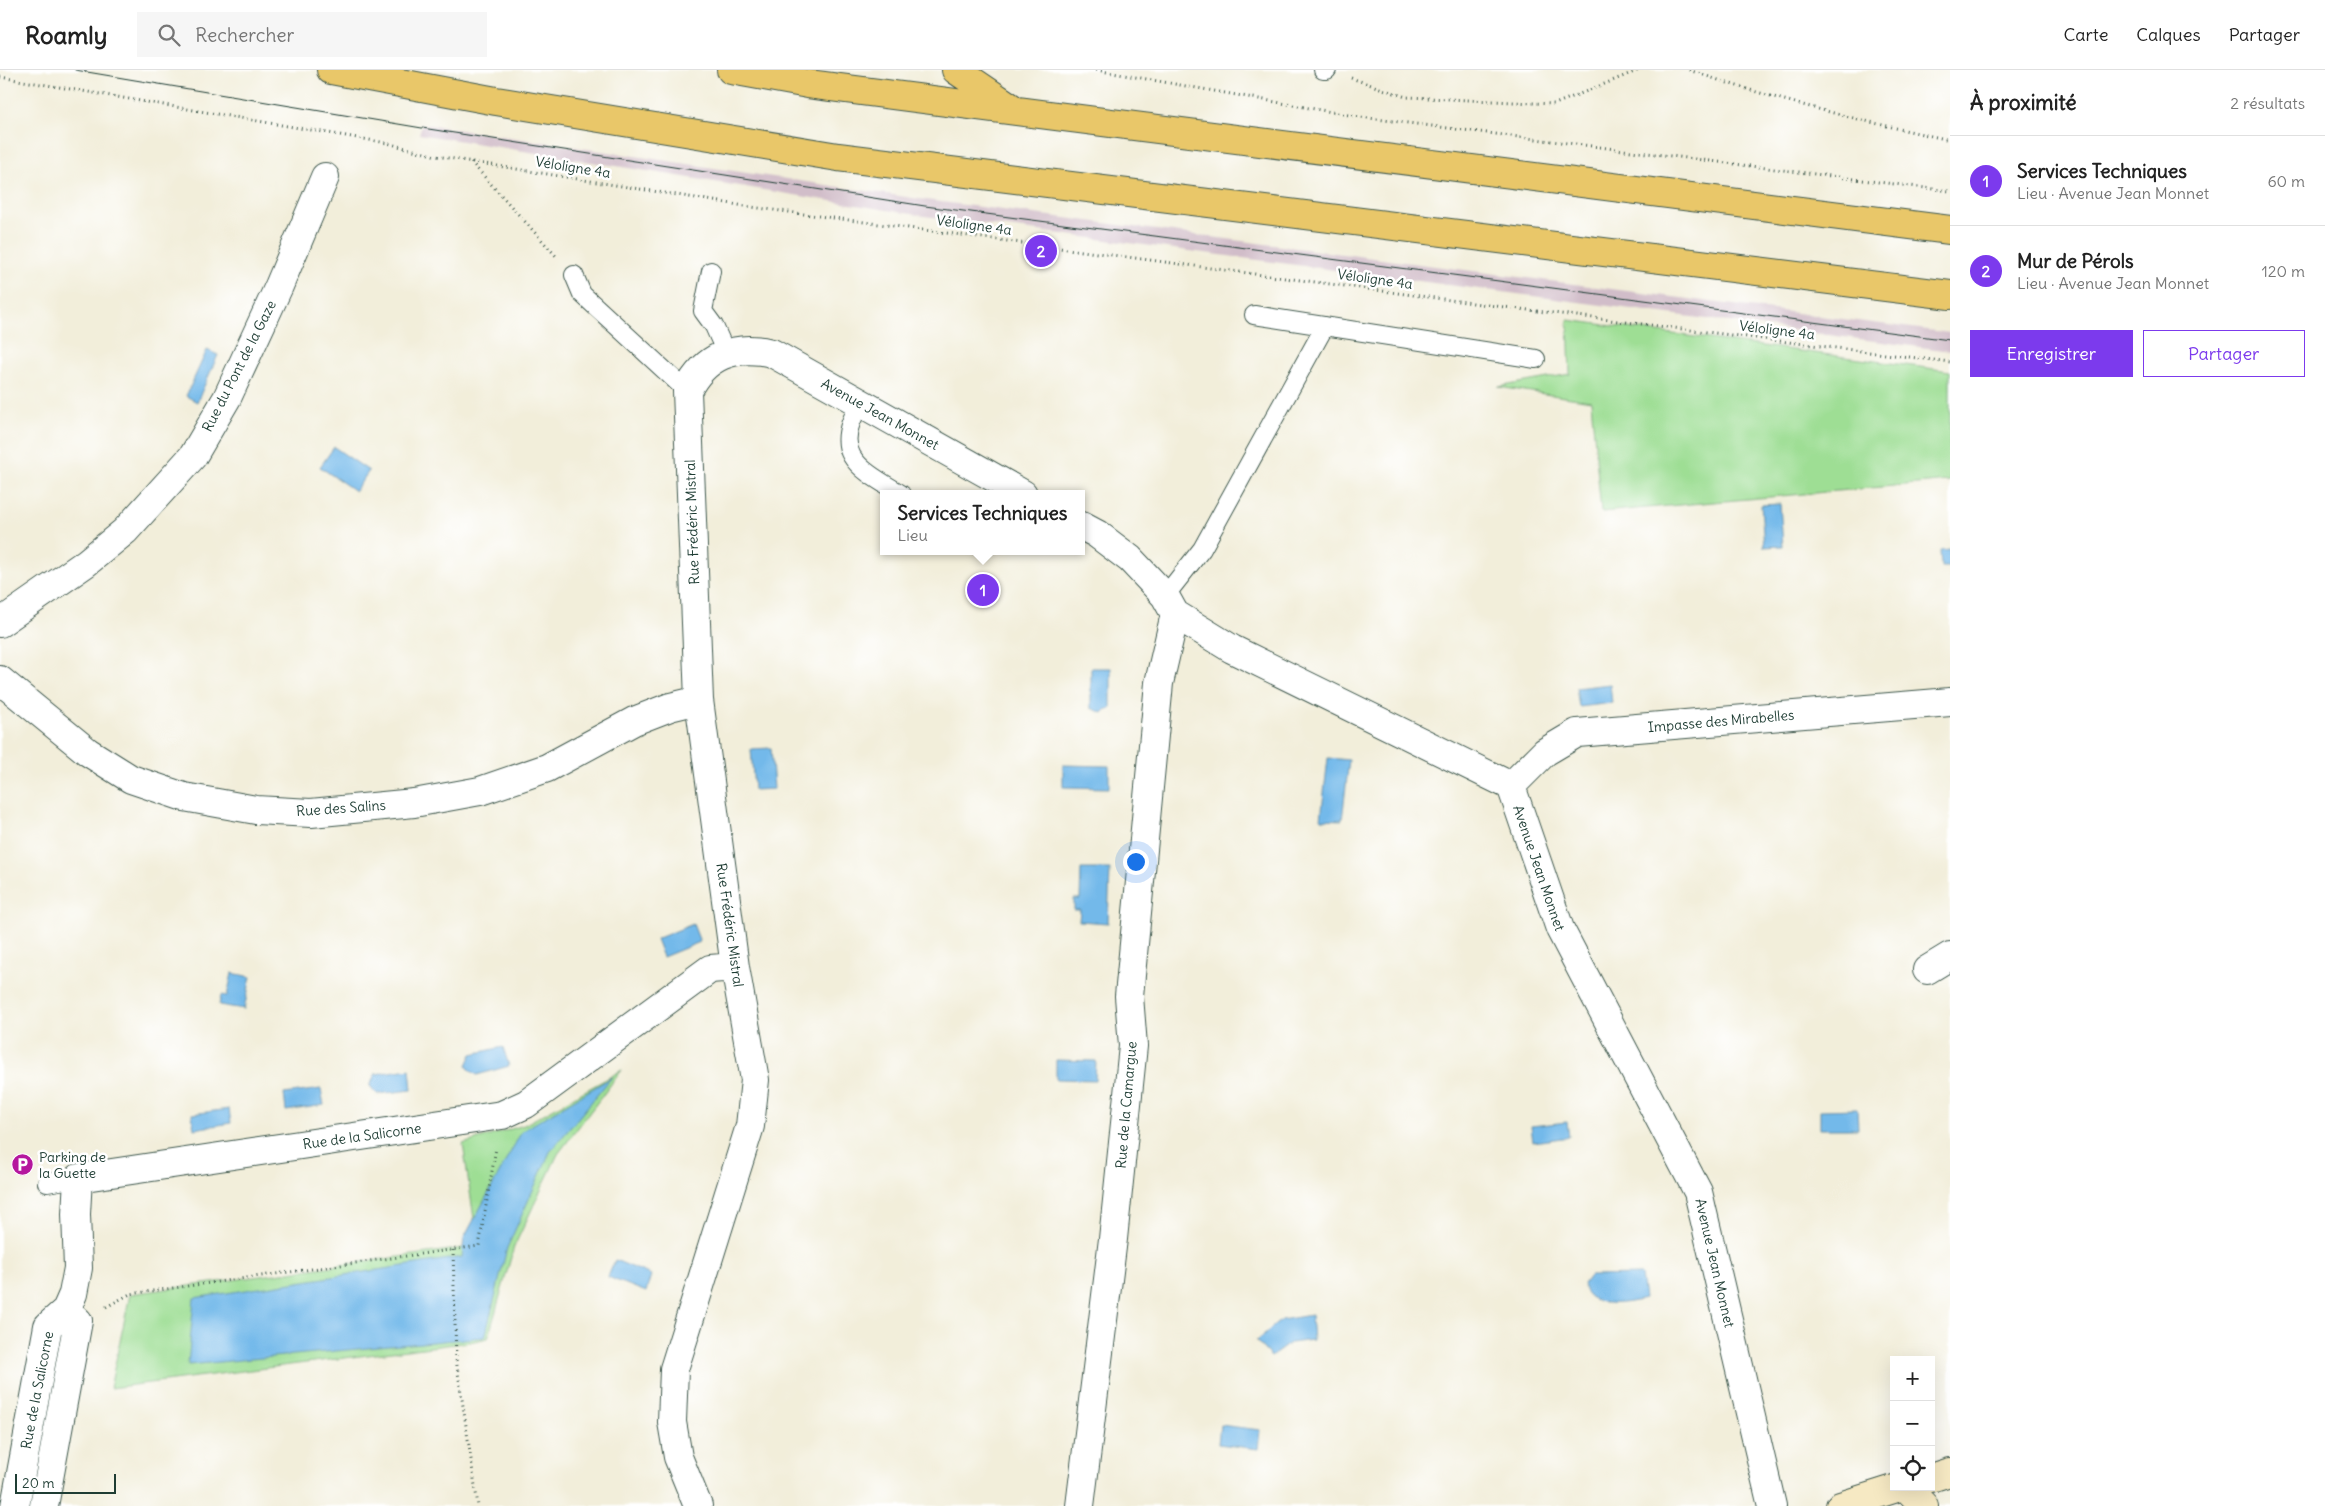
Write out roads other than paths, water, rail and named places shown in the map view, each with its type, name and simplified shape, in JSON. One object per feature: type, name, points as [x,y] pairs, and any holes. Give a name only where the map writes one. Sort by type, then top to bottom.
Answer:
[{"type":"highway","points":[[331,70],[496,101],[838,157],[1950,295]]},
{"type":"highway","points":[[731,70],[808,84],[1950,230]]},
{"type":"highway","points":[[956,70],[1017,111]]},
{"type":"main road","points":[[1935,1477],[1950,1472]]},
{"type":"main road","points":[[1840,1506],[1890,1490]]},
{"type":"main road","points":[[1910,1491],[1924,1506]]},
{"type":"street","name":"Rue du Pont de la Gaze","points":[[0,623],[86,563],[125,531],[193,456],[227,398],[279,286],[326,177]]},
{"type":"street","name":"Avenue Jean Monnet","points":[[730,352],[754,349],[772,353],[861,403],[1005,490]]},
{"type":"street","points":[[687,391],[693,380],[704,368],[730,352]]},
{"type":"street","name":"Rue Frédéric Mistral","points":[[687,391],[699,700],[735,966],[756,1080],[750,1126],[674,1369],[672,1422],[678,1457],[698,1506]]},
{"type":"street","points":[[1085,528],[1097,534],[1130,560],[1170,605],[1232,649],[1511,786]]},
{"type":"street","name":"Rue de la Camargue","points":[[1080,1506],[1113,1238],[1133,1046],[1129,996],[1160,683],[1170,605]]},
{"type":"street","name":"Rue des Salins","points":[[0,680],[88,752],[131,779],[184,797],[256,810],[311,813],[414,803],[480,791],[547,768],[634,721],[670,707],[699,700]]},
{"type":"street","name":"Impasse des Mirabelles","points":[[1511,786],[1545,752],[1577,733],[1950,702]]},
{"type":"street","name":"Avenue Jean Monnet","points":[[1511,786],[1560,929],[1698,1192],[1772,1506]]},
{"type":"street","points":[[1927,970],[1950,956]]},
{"type":"street","name":"Rue de la Salicorne","points":[[44,1506],[78,1268],[76,1214],[78,1178],[502,1115],[526,1104],[710,969],[735,966]]},
{"type":"street","name":"Rue de la Salicorne","points":[[15,1506],[48,1326],[72,1316]]},
{"type":"lane","points":[[711,271],[703,311],[730,352]]},
{"type":"lane","points":[[574,275],[582,294],[687,391]]},
{"type":"lane","points":[[1254,315],[1536,359]]},
{"type":"lane","points":[[1170,605],[1325,326]]},
{"type":"lane","points":[[861,403],[852,416],[846,438],[853,460],[866,472],[895,490]]},
{"type":"lane","points":[[46,1183],[78,1178]]},
{"type":"water","points":[[207,350],[218,355],[197,402],[186,396]]},
{"type":"water","points":[[334,447],[369,471],[355,491],[320,467]]},
{"type":"water","points":[[1780,504],[1783,546],[1764,547],[1761,505]]},
{"type":"water","points":[[1950,549],[1950,567],[1941,567],[1940,550]]},
{"type":"water","points":[[1091,668],[1111,668],[1111,709],[1107,709],[1103,713],[1091,708]]},
{"type":"water","points":[[1610,684],[1612,703],[1579,707],[1576,688]]},
{"type":"water","points":[[771,748],[774,789],[754,790],[751,749]]},
{"type":"water","points":[[1328,758],[1349,760],[1342,820],[1321,819]]},
{"type":"water","points":[[1063,765],[1109,766],[1109,788],[1063,787]]},
{"type":"water","points":[[1081,869],[1110,869],[1108,923],[1079,921],[1080,910],[1074,910],[1074,899],[1080,899]]},
{"type":"water","points":[[693,924],[700,942],[663,957],[656,939]]},
{"type":"water","points":[[232,973],[251,977],[244,1009],[219,1005],[221,995],[227,996]]},
{"type":"water","points":[[503,1047],[509,1066],[477,1075],[467,1065],[472,1054]]},
{"type":"water","points":[[1056,1060],[1096,1061],[1095,1080],[1056,1079]]},
{"type":"water","points":[[410,1069],[412,1090],[377,1094],[370,1086],[375,1074]]},
{"type":"water","points":[[612,1077],[550,1152],[507,1248],[485,1337],[188,1365],[194,1298],[462,1257],[464,1238],[522,1131]]},
{"type":"water","points":[[321,1089],[324,1105],[286,1111],[284,1094]]},
{"type":"water","points":[[229,1109],[231,1123],[194,1129],[192,1114]]},
{"type":"water","points":[[1857,1109],[1858,1129],[1820,1129],[1820,1110]]},
{"type":"water","points":[[1567,1122],[1569,1137],[1533,1142],[1531,1126]]},
{"type":"water","points":[[615,1260],[651,1275],[646,1292],[608,1277]]},
{"type":"water","points":[[1641,1275],[1644,1299],[1627,1302],[1608,1303],[1599,1301],[1592,1298],[1586,1292],[1583,1284],[1589,1276]]},
{"type":"water","points":[[1311,1315],[1313,1340],[1290,1343],[1271,1357],[1256,1341],[1281,1320]]},
{"type":"water","points":[[1220,1425],[1260,1430],[1258,1449],[1218,1444]]},
{"type":"tram line","points":[[75,70],[422,128],[925,206],[1950,340]]},
{"type":"place","name":"Mur de Pérols","points":[[1041,251]]},
{"type":"place","name":"Services Techniques","points":[[983,590]]},
{"type":"place","name":"Parking de la Guette","points":[[23,1165]]}]
